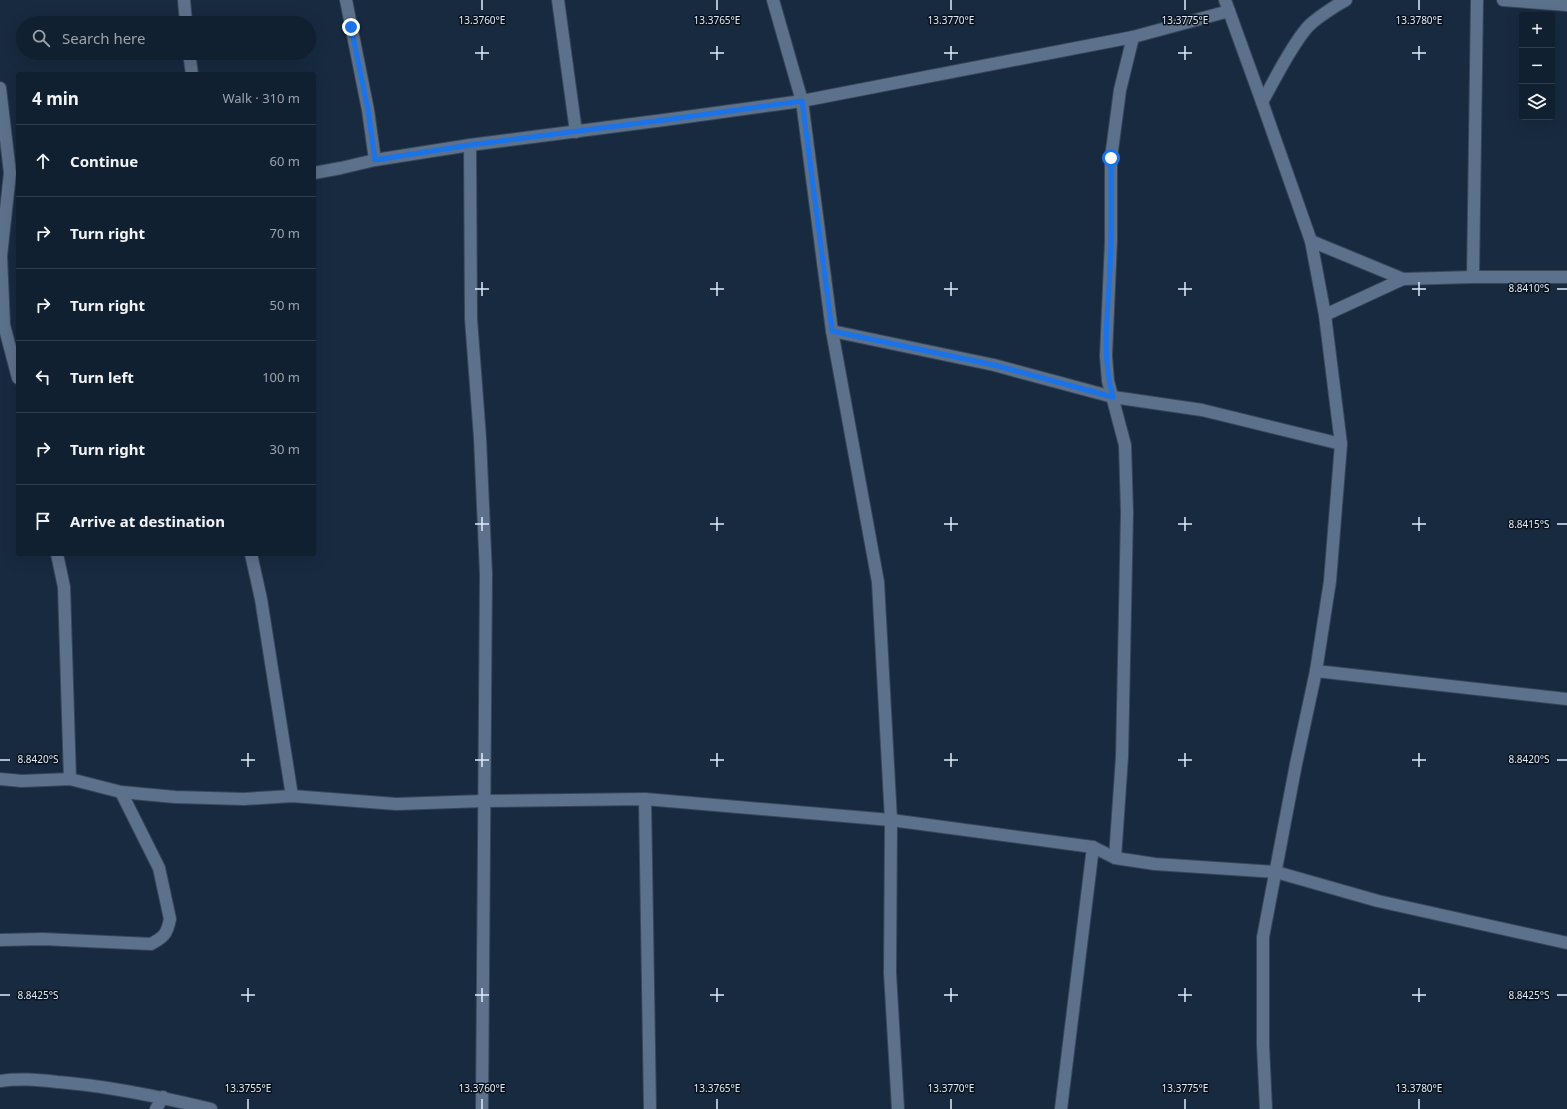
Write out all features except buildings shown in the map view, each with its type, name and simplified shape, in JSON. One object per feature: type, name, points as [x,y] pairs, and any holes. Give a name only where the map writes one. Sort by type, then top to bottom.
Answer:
[{"type":"street","points":[[184,0],[185,16]]},
{"type":"street","points":[[346,0],[368,110],[375,160]]},
{"type":"street","points":[[558,0],[576,132]]},
{"type":"street","points":[[773,0],[802,101],[832,331],[878,582],[891,820],[890,973],[898,1109]]},
{"type":"street","points":[[1262,102],[1306,28],[1346,0]]},
{"type":"street","points":[[1473,277],[1477,0]]},
{"type":"street","points":[[1503,0],[1567,5]]},
{"type":"street","points":[[316,173],[375,160],[470,145],[802,101],[1133,37],[1227,6],[1311,241],[1325,315],[1341,444],[1330,581],[1316,671],[1263,937],[1263,1045],[1266,1109]]},
{"type":"street","points":[[1115,858],[1122,757],[1127,512],[1125,445],[1108,381],[1106,356],[1111,241],[1111,158],[1120,90],[1133,37]]},
{"type":"street","points":[[190,60],[192,72]]},
{"type":"street","points":[[0,88],[9,173],[1,256],[4,325],[16,370]]},
{"type":"street","points":[[470,145],[471,318],[480,438],[486,574],[483,801],[482,1109]]},
{"type":"street","points":[[1311,241],[1403,280]]},
{"type":"street","points":[[1325,315],[1403,280],[1473,277],[1567,277]]},
{"type":"street","points":[[832,331],[994,365],[1113,397],[1202,410],[1341,444]]},
{"type":"street","points":[[57,556],[64,587],[70,779]]},
{"type":"street","points":[[251,556],[261,599],[292,796]]},
{"type":"street","points":[[1316,671],[1567,699]]},
{"type":"street","points":[[0,779],[22,781],[70,779],[121,792],[175,797],[244,799],[292,796],[396,804],[483,801],[645,799],[891,820],[1092,847],[1115,858],[1155,864],[1276,872],[1378,901],[1567,943]]},
{"type":"street","points":[[0,940],[43,939],[151,944],[164,936],[169,927],[170,919],[159,868],[121,792]]},
{"type":"street","points":[[645,799],[650,1109]]},
{"type":"street","points":[[1061,1109],[1092,847]]},
{"type":"street","points":[[0,1081],[18,1078],[87,1084],[163,1097],[211,1109]]},
{"type":"street","points":[[156,1109],[163,1097]]},
{"type":"route","points":[[351,27],[368,110],[375,160],[496,141],[576,132],[802,101],[832,331],[994,365],[1113,397],[1108,381],[1106,356],[1111,241],[1111,158]]}]
